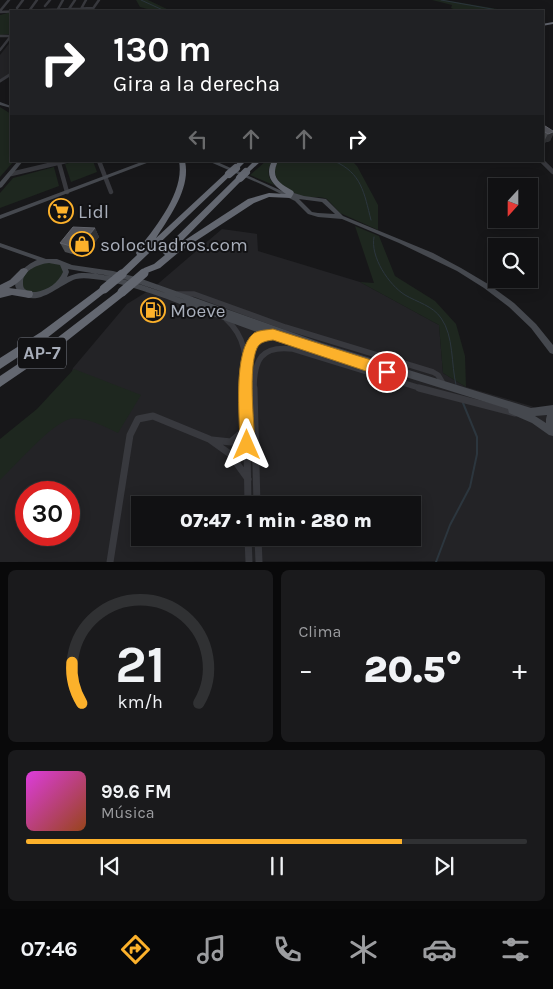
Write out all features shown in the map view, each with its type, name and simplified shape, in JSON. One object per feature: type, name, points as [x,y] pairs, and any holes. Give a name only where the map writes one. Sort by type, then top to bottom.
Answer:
[{"type":"highway","points":[[126,270],[156,231],[171,207],[183,177],[182,162]]},
{"type":"highway","name":"AP-7","points":[[0,364],[44,335],[104,289],[242,162]]},
{"type":"highway","name":"AP-7","points":[[0,382],[60,341],[122,292],[146,271],[257,162]]},
{"type":"highway","points":[[274,162],[270,169],[272,179],[289,195]]},
{"type":"highway","points":[[146,271],[157,266],[176,250],[251,201],[269,195],[289,195]]},
{"type":"highway","points":[[0,289],[13,282],[26,270]]},
{"type":"highway","points":[[0,294],[12,291],[29,294]]},
{"type":"main road","points":[[0,186],[20,162]]},
{"type":"main road","points":[[106,178],[137,162]]},
{"type":"main road","points":[[0,217],[147,162]]},
{"type":"main road","points":[[212,162],[289,195],[299,201],[312,214],[341,217],[436,258],[477,280],[525,319],[553,351]]},
{"type":"main road","points":[[289,195],[324,200],[341,217]]},
{"type":"main road","points":[[305,207],[306,202],[312,199]]},
{"type":"main road","points":[[320,215],[328,212],[329,204]]},
{"type":"main road","points":[[0,244],[34,258],[56,261],[72,268],[112,272],[178,294],[296,338],[465,393],[531,412],[553,409],[550,419],[553,432]]},
{"type":"main road","points":[[25,253],[29,262],[19,284],[22,290],[29,294],[43,294],[79,276],[102,278],[222,316],[356,363],[449,388]]},
{"type":"main road","points":[[26,270],[46,261]]},
{"type":"main road","points":[[60,285],[66,275],[63,265]]},
{"type":"main road","points":[[465,393],[535,420],[553,432]]},
{"type":"street","points":[[0,12],[9,0]]},
{"type":"street","points":[[18,8],[24,0]]},
{"type":"street","points":[[30,10],[37,0]]},
{"type":"street","points":[[45,6],[50,0]]},
{"type":"street","points":[[59,9],[63,0]]},
{"type":"street","points":[[70,9],[74,0]]},
{"type":"street","points":[[81,8],[86,0]]},
{"type":"street","points":[[3,8],[45,6],[76,10],[93,8],[99,0]]},
{"type":"street","points":[[0,50],[10,37]]},
{"type":"street","points":[[11,174],[62,162]]},
{"type":"street","points":[[99,162],[112,192]]},
{"type":"street","points":[[543,162],[553,172]]},
{"type":"street","points":[[59,163],[67,192]]},
{"type":"street","points":[[222,316],[237,329],[243,342],[246,369],[248,496]]},
{"type":"street","points":[[246,369],[251,346],[254,341],[259,337],[273,335]]},
{"type":"street","points":[[257,496],[254,374],[257,362],[267,350],[279,347],[292,349],[442,395],[502,411],[518,413]]},
{"type":"street","points":[[110,562],[130,435],[138,419],[153,416],[209,439],[230,454],[248,479]]},
{"type":"street","points":[[209,439],[231,442],[247,428]]},
{"type":"street","points":[[248,546],[249,562]]},
{"type":"street","points":[[258,546],[258,562]]},
{"type":"shaded area","points":[[136,0],[148,0],[169,10],[151,10],[140,7]]},
{"type":"shaded area","points":[[432,0],[445,0],[503,10],[456,10],[451,8],[452,5]]},
{"type":"shaded area","points":[[10,12],[10,34],[0,35],[0,15]]},
{"type":"shaded area","points":[[10,42],[10,74],[0,80],[0,55]]},
{"type":"shaded area","points":[[0,107],[10,113],[10,162],[13,162],[0,177]]},
{"type":"shaded area","points":[[93,162],[97,172],[71,182],[65,164]]},
{"type":"shaded area","points":[[265,162],[272,162],[269,175],[271,181],[276,186],[250,175]]},
{"type":"shaded area","points":[[278,162],[353,162],[378,205],[378,230],[340,213],[327,199],[301,196],[294,193],[278,180],[275,168]]},
{"type":"shaded area","points":[[54,167],[59,186],[0,208],[0,193],[13,178]]},
{"type":"shaded area","points":[[355,226],[379,236],[395,276],[435,301],[456,324],[465,356],[466,387],[443,373],[439,325],[360,282],[374,283]]},
{"type":"shaded area","points":[[222,229],[257,234],[258,251],[360,282],[439,325],[443,373],[466,387],[531,406],[553,416],[553,561],[0,562],[0,476],[53,424],[73,368],[127,304],[153,288]]},
{"type":"shaded area","points":[[39,262],[59,262],[66,272],[48,292],[25,292],[19,282],[22,275]]},
{"type":"shaded area","points":[[74,369],[141,395],[118,433],[82,419],[76,418],[62,422],[44,436],[0,480],[0,439],[37,409]]},
{"type":"building","points":[[544,125],[553,131],[548,134],[544,131]]},
{"type":"building","points":[[73,227],[95,228],[78,248],[60,243]]},
{"type":"waterway","points":[[141,0],[163,10]]},
{"type":"waterway","points":[[441,0],[497,10]]},
{"type":"waterway","points":[[336,162],[351,171],[356,178],[364,193],[371,220]]},
{"type":"waterway","points":[[374,237],[375,253],[387,278],[405,295],[434,310],[445,325],[450,342],[456,385]]},
{"type":"waterway","points":[[436,562],[450,525],[470,487],[477,454],[477,437],[463,403]]},
{"type":"place","name":"Lidl","points":[[61,211]]},
{"type":"place","name":"solocuadros.com","points":[[82,244]]},
{"type":"place","name":"Moeve","points":[[153,310]]},
{"type":"route","points":[[247,445],[246,369],[251,346],[259,337],[273,335],[387,372]]}]
